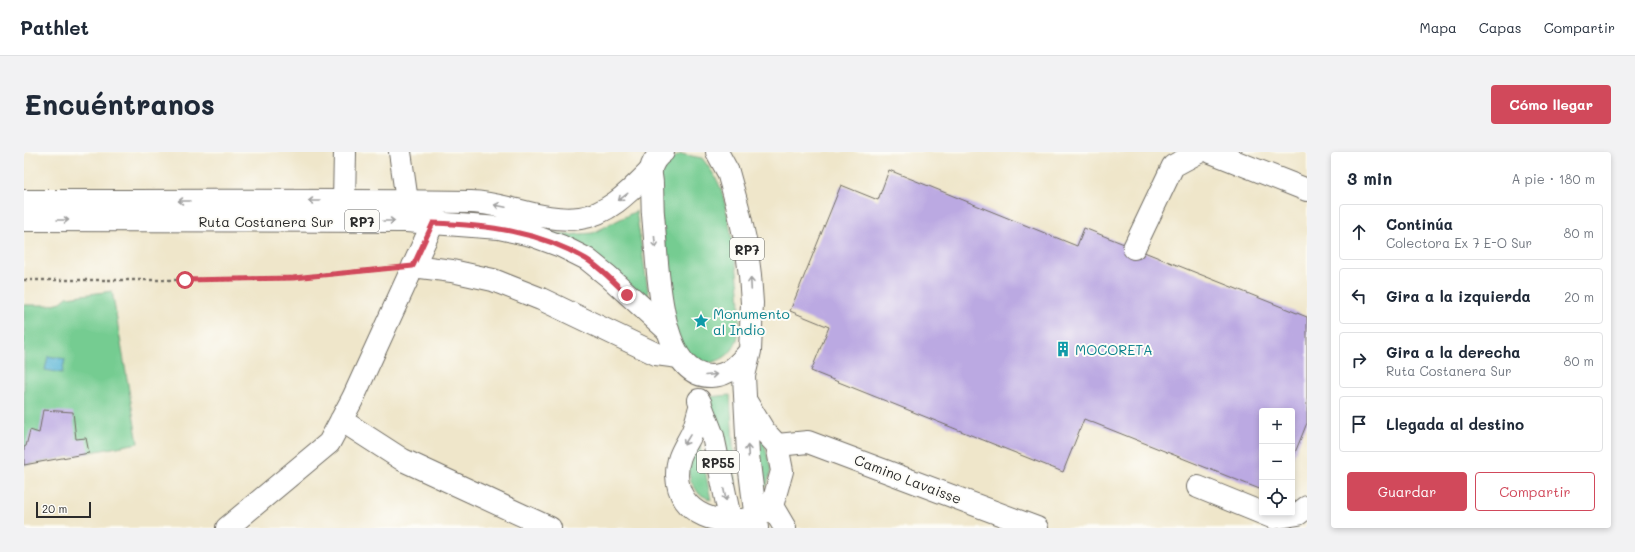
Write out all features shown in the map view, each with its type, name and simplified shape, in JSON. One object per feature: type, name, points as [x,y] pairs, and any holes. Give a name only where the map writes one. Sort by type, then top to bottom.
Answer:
[{"type":"main road","points":[[344,201],[345,152]]},
{"type":"main road","points":[[400,152],[407,202]]},
{"type":"main road","name":"RP7","points":[[718,152],[728,172],[746,244],[752,303],[750,351]]},
{"type":"main road","points":[[1134,248],[1173,166],[1199,152]]},
{"type":"main road","points":[[1211,152],[1307,190]]},
{"type":"main road","name":"Ruta Costanera Sur","points":[[24,201],[477,202],[559,219],[580,218],[598,213],[614,204],[631,190],[657,158]]},
{"type":"main road","name":"RP7","points":[[657,158],[655,238],[667,330],[681,361]]},
{"type":"main road","name":"Ruta Costanera Sur","points":[[24,220],[406,221],[500,228],[531,235],[561,246],[586,259],[603,272],[667,330]]},
{"type":"main road","points":[[227,528],[329,443],[353,398],[433,223]]},
{"type":"main road","points":[[413,266],[452,271],[493,280],[540,299],[656,354],[681,361],[692,371],[705,376],[714,376],[737,367],[750,351]]},
{"type":"main road","name":"RP55","points":[[750,351],[744,376],[747,403],[748,455],[762,517]]},
{"type":"main road","name":"RP55","points":[[681,361],[701,404],[713,436],[732,525]]},
{"type":"main road","points":[[747,403],[764,431],[777,445],[782,471],[762,517]]},
{"type":"main road","points":[[701,404],[693,432],[680,452],[677,476],[682,496],[707,523],[732,525],[762,517],[785,528]]},
{"type":"main road","points":[[341,420],[403,460],[550,528]]},
{"type":"main road","name":"Camino Lavaisse","points":[[777,445],[808,442],[1037,528]]},
{"type":"main road","points":[[1198,488],[1274,518],[1298,514],[1307,507]]},
{"type":"path","points":[[24,280],[293,278],[413,266]]},
{"type":"green space","points":[[681,154],[702,158],[713,173],[721,189],[729,222],[737,268],[740,314],[739,332],[735,345],[725,357],[716,361],[700,364],[677,341],[656,178],[664,164]]},
{"type":"green space","points":[[24,208],[440,212],[491,217],[566,235],[593,233],[636,211],[651,310],[546,235]]},
{"type":"green space","points":[[112,291],[138,443],[24,465],[24,305],[49,305],[61,302],[67,297]]},
{"type":"green space","points":[[730,395],[736,491],[708,397]]},
{"type":"green space","points":[[751,433],[764,442],[771,470],[767,485],[758,494]]},
{"type":"green space","points":[[700,445],[711,500],[699,494],[691,482],[688,467],[690,456]]},
{"type":"water","points":[[48,356],[65,359],[62,373],[45,370]]},
{"type":"building","name":"MOCORETA","points":[[889,170],[1077,246],[1084,228],[1307,317],[1307,423],[1295,453],[1295,408],[1259,408],[1259,489],[1084,419],[1063,472],[811,371],[829,327],[790,311],[841,185],[878,200]]},
{"type":"building","points":[[43,410],[73,412],[76,439],[86,438],[89,453],[24,465],[24,447],[26,446],[30,430],[39,433]]},
{"type":"place","name":"Monumento al Indio","points":[[701,321]]},
{"type":"place","name":"MOCORETA","points":[[1063,349]]},
{"type":"route","points":[[185,280],[293,278],[413,266],[433,223],[466,224],[500,228],[531,235],[561,246],[586,259],[608,276],[627,295]]}]
